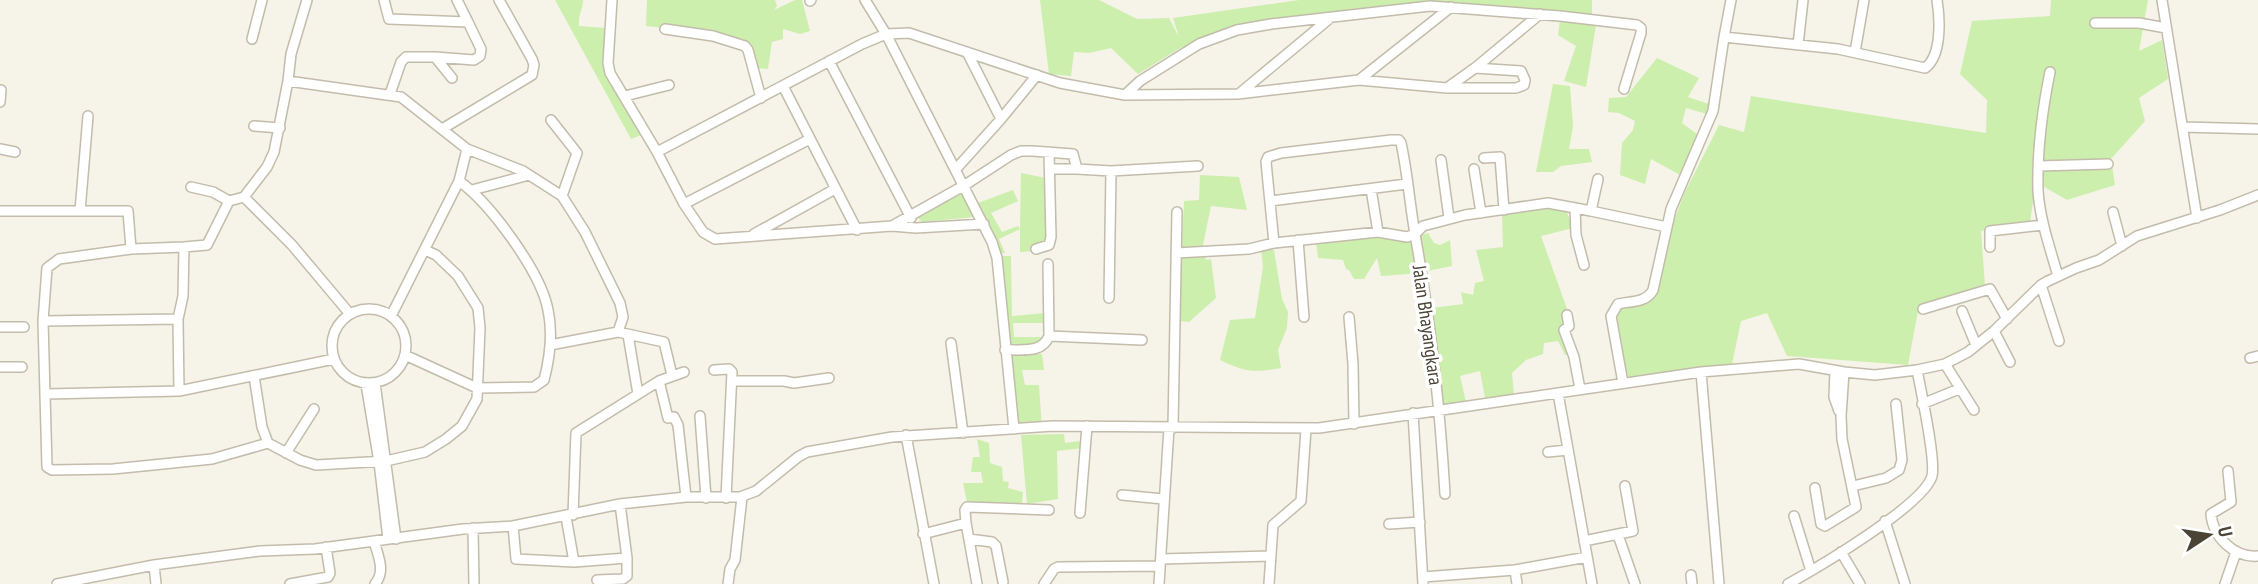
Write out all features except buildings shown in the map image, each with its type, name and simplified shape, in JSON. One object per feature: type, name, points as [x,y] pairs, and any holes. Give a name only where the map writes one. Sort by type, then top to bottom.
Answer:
[{"type":"street","points":[[252,39],[262,0]]},
{"type":"street","points":[[191,187],[213,191],[229,201],[244,197],[272,159],[280,128],[291,54],[307,0]]},
{"type":"street","points":[[384,0],[389,19],[468,22]]},
{"type":"street","points":[[390,94],[404,58],[474,60],[480,56],[481,49],[457,0]]},
{"type":"street","points":[[442,129],[532,75],[532,59],[499,0]]},
{"type":"street","points":[[612,0],[608,63],[610,73],[684,204],[708,237],[715,240],[892,226],[916,228],[984,224]]},
{"type":"street","points":[[865,0],[886,34],[965,185],[997,258],[1014,429]]},
{"type":"street","points":[[1623,383],[1612,312],[1618,304],[1638,301],[1651,295],[1667,227],[1682,181],[1713,111],[1731,0]]},
{"type":"street","points":[[1798,45],[1803,0]]},
{"type":"street","points":[[1855,52],[1864,0]]},
{"type":"street","points":[[1724,37],[1855,52],[1925,68],[1929,66],[1939,37],[1937,0]]},
{"type":"street","points":[[2162,0],[2197,218]]},
{"type":"street","points":[[1359,80],[1451,7]]},
{"type":"street","points":[[1125,95],[1177,56],[1237,30],[1412,8],[1451,7],[1637,25],[1641,28],[1624,89]]},
{"type":"street","points":[[1447,88],[1540,14]]},
{"type":"street","points":[[1238,94],[1329,19]]},
{"type":"street","points":[[2095,23],[2139,23],[2166,28]]},
{"type":"street","points":[[665,29],[713,36],[745,46],[761,98]]},
{"type":"street","points":[[657,152],[829,61],[886,34],[909,33],[1060,83],[1125,95],[1238,94],[1359,80],[1447,88],[1516,88],[1524,85],[1521,71],[1475,68]]},
{"type":"street","points":[[967,52],[1001,118]]},
{"type":"street","points":[[435,57],[452,79]]},
{"type":"street","points":[[829,61],[916,228]]},
{"type":"street","points":[[2050,72],[2042,112],[2038,192],[2043,225],[2058,276]]},
{"type":"street","points":[[956,169],[1037,75]]},
{"type":"street","points":[[288,81],[390,94],[406,99],[467,149],[529,175],[562,196],[585,232],[620,303],[623,334],[638,394]]},
{"type":"street","points":[[625,96],[669,85]]},
{"type":"street","points":[[783,86],[857,230]]},
{"type":"street","points":[[0,102],[1,90]]},
{"type":"street","points":[[80,211],[88,116]]},
{"type":"street","points":[[551,120],[577,153],[562,196]]},
{"type":"street","points":[[254,126],[280,128]]},
{"type":"street","points":[[2183,127],[2258,129]]},
{"type":"street","points":[[684,204],[810,139]]},
{"type":"street","name":"Jalan Bhayangkara","points":[[1270,201],[1265,168],[1268,157],[1319,148],[1399,140],[1416,237],[1440,410],[1445,494]]},
{"type":"street","points":[[0,149],[15,152]]},
{"type":"street","points":[[391,316],[459,181],[467,149]]},
{"type":"street","points":[[892,226],[1021,151],[1073,155],[1077,169]]},
{"type":"street","points":[[1036,250],[1049,245],[1051,237],[1049,152]]},
{"type":"street","points":[[1484,158],[1500,158],[1504,210]]},
{"type":"street","points":[[1441,160],[1449,218]]},
{"type":"street","points":[[2039,166],[2108,164]]},
{"type":"street","points":[[1050,169],[1111,171],[1198,166]]},
{"type":"street","points":[[1475,169],[1481,213]]},
{"type":"street","points":[[1109,298],[1111,171]]},
{"type":"street","points":[[472,190],[529,175]]},
{"type":"street","points":[[1591,211],[1598,179]]},
{"type":"street","points":[[405,355],[477,388],[534,387],[541,384],[548,365],[549,313],[541,288],[495,216],[472,190],[459,181]]},
{"type":"street","points":[[1274,243],[1270,201],[1407,184]]},
{"type":"street","points":[[752,236],[835,189]]},
{"type":"street","points":[[1371,189],[1378,232]]},
{"type":"street","points":[[57,584],[154,565],[260,551],[326,547],[473,528],[513,526],[620,505],[685,497],[742,497],[756,491],[807,452],[905,435],[1087,426],[1306,429],[1701,372],[1788,365],[1875,375],[1917,370],[1945,364],[1976,345],[2007,319],[2040,285],[2099,260],[2137,236],[2197,218],[2258,195]]},
{"type":"street","points":[[244,197],[292,245],[351,314]]},
{"type":"street","points":[[229,201],[207,244],[131,249],[59,259],[50,265],[45,274],[43,321],[47,467],[49,470],[113,469],[212,459],[268,443]]},
{"type":"street","points":[[1175,253],[1249,248],[1378,232],[1399,237],[1416,237],[1423,226],[1449,218],[1548,203],[1667,227]]},
{"type":"street","points":[[1575,208],[1576,235],[1584,265]]},
{"type":"street","points":[[0,211],[128,211],[131,249]]},
{"type":"street","points":[[1159,584],[1163,499],[1171,428],[1177,212]]},
{"type":"street","points":[[2113,212],[2122,246]]},
{"type":"street","points":[[1990,247],[1990,231],[2043,225]]},
{"type":"street","points":[[1298,240],[1304,317]]},
{"type":"street","points":[[179,391],[178,319],[183,296],[184,247]]},
{"type":"street","points":[[254,376],[262,427],[268,443],[317,465],[382,461],[425,452],[446,439],[462,426],[477,399],[480,328],[478,308],[458,276],[436,255],[425,250]]},
{"type":"street","points":[[1005,350],[1038,349],[1045,345],[1049,336],[1048,264]]},
{"type":"street","points":[[2040,285],[2059,341]]},
{"type":"street","points":[[1923,309],[1990,289],[2007,319]]},
{"type":"street","points":[[368,309],[380,311],[391,316],[400,325],[405,337],[405,355],[397,370],[384,381],[371,384],[346,376],[334,359],[332,337],[339,323],[351,314],[368,309]]},
{"type":"street","points":[[1962,311],[1976,345]]},
{"type":"street","points":[[1567,315],[1569,326],[1564,330],[1574,357],[1580,389]]},
{"type":"street","points":[[1349,317],[1354,424]]},
{"type":"street","points":[[43,321],[178,319]]},
{"type":"street","points":[[0,327],[24,327]]},
{"type":"street","points":[[1994,331],[2010,362]]},
{"type":"street","points":[[550,345],[623,334],[666,344],[673,375]]},
{"type":"street","points":[[1049,336],[1142,340]]},
{"type":"street","points":[[951,343],[962,433]]},
{"type":"street","points":[[46,394],[179,391],[334,359]]},
{"type":"street","points":[[1945,364],[1974,410]]},
{"type":"street","points":[[0,367],[22,367]]},
{"type":"street","points":[[714,370],[731,369],[726,498]]},
{"type":"street","points":[[1788,584],[1841,552],[1912,502],[1932,477],[1933,467],[1917,370]]},
{"type":"street","points":[[574,562],[570,516],[576,433],[659,381],[684,372]]},
{"type":"street","points":[[1701,372],[1719,584]]},
{"type":"street","points":[[1815,488],[1819,519],[1825,526],[1856,507],[1845,456],[1841,416],[1834,397],[1839,372]]},
{"type":"street","points":[[732,381],[794,383],[829,379]]},
{"type":"street","points":[[659,381],[668,418],[674,417],[678,425],[685,497]]},
{"type":"street","points":[[371,384],[392,539]]},
{"type":"street","points":[[1923,404],[1959,389]]},
{"type":"street","points":[[1558,393],[1592,584]]},
{"type":"street","points":[[1853,486],[1886,478],[1899,470],[1902,460],[1896,404]]},
{"type":"street","points":[[286,453],[314,409]]},
{"type":"street","points":[[1413,413],[1423,581],[1475,579],[1587,557]]},
{"type":"street","points":[[701,416],[706,498]]},
{"type":"street","points":[[1080,513],[1087,426]]},
{"type":"street","points":[[1269,584],[1274,523],[1301,501],[1306,429]]},
{"type":"street","points":[[905,435],[934,584]]},
{"type":"street","points":[[1548,452],[1568,450]]},
{"type":"street","points":[[2228,471],[2231,502],[2213,512],[2210,517],[2221,539],[2236,552],[2258,556]]},
{"type":"street","points":[[1584,541],[1633,531],[1625,486]]},
{"type":"street","points":[[1122,495],[1163,499]]},
{"type":"street","points":[[729,584],[730,569],[735,560],[742,497]]},
{"type":"street","points":[[597,580],[626,578],[627,558],[620,505]]},
{"type":"street","points":[[977,584],[966,523],[967,507],[1049,510]]},
{"type":"street","points":[[1794,516],[1811,571]]},
{"type":"street","points":[[1885,521],[1905,584]]},
{"type":"street","points":[[1388,524],[1420,522]]},
{"type":"street","points":[[923,534],[966,523]]},
{"type":"street","points":[[513,526],[516,559],[574,562],[627,558]]},
{"type":"street","points":[[473,528],[474,584]]},
{"type":"street","points":[[1618,535],[1635,584]]},
{"type":"street","points":[[970,539],[992,542],[996,546],[1003,582]]},
{"type":"street","points":[[374,541],[381,567],[381,577],[375,584]]},
{"type":"street","points":[[289,584],[328,577],[330,573],[326,547]]},
{"type":"street","points":[[1841,552],[1860,584]]},
{"type":"street","points":[[2225,584],[2236,552]]},
{"type":"street","points":[[1044,584],[1054,569],[1058,568],[1270,556]]},
{"type":"street","points":[[154,565],[156,584]]},
{"type":"street","points":[[1516,570],[1517,584]]},
{"type":"green space","points":[[555,0],[583,0],[579,26],[606,28],[603,63],[644,134],[631,139]]},
{"type":"green space","points":[[647,0],[775,0],[777,6],[774,10],[795,0],[802,0],[810,31],[800,34],[783,29],[783,39],[772,42],[768,69],[756,68],[744,42],[716,33],[646,26]]},
{"type":"green space","points":[[1040,0],[1099,0],[1137,19],[1169,18],[1179,37],[1173,18],[1299,0],[1592,0],[1592,15],[1579,19],[1412,8],[1228,31],[1183,50],[1182,47],[1138,74],[1111,48],[1089,53],[1074,52],[1071,76],[1049,74]]},
{"type":"green space","points":[[2051,0],[2148,0],[2139,51],[2162,40],[2168,79],[2139,98],[2145,121],[2111,159],[2115,185],[2067,200],[2036,182],[2030,222],[1981,231],[1985,286],[1918,311],[1908,365],[1787,356],[1767,313],[1741,321],[1731,369],[1630,382],[1613,324],[1619,305],[1645,299],[1684,194],[1719,125],[1744,132],[1751,96],[1986,133],[1987,100],[1960,74],[1972,21],[2050,16]]},
{"type":"green space","points":[[1560,20],[1596,25],[1586,87],[1564,81],[1576,46],[1558,35]]},
{"type":"green space","points":[[1657,58],[1699,78],[1688,97],[1712,105],[1710,115],[1686,108],[1682,123],[1701,137],[1682,176],[1651,159],[1645,184],[1620,175],[1622,143],[1633,130],[1635,121],[1619,113],[1608,112],[1609,98],[1626,97]]},
{"type":"green space","points":[[1553,84],[1570,86],[1573,126],[1569,149],[1589,149],[1592,162],[1561,166],[1553,172],[1536,172]]},
{"type":"green space","points":[[1021,173],[1046,178],[1052,250],[1020,252]]},
{"type":"green space","points":[[1200,175],[1239,177],[1247,210],[1211,206],[1203,245],[1206,260],[1211,259],[1216,298],[1189,322],[1179,321],[1184,201],[1199,200]]},
{"type":"green space","points":[[1013,190],[1018,201],[991,213],[1002,232],[1018,226],[1020,229],[999,239],[1005,253],[1000,254],[978,203]]},
{"type":"green space","points":[[962,194],[974,217],[922,222],[915,214]]},
{"type":"green space","points":[[1550,207],[1566,210],[1573,228],[1541,236],[1572,323],[1564,331],[1572,353],[1565,355],[1558,341],[1544,343],[1543,354],[1526,360],[1512,373],[1514,394],[1485,398],[1480,371],[1460,376],[1466,402],[1444,406],[1432,308],[1463,304],[1461,292],[1473,295],[1475,283],[1484,281],[1476,250],[1503,247],[1502,214]]},
{"type":"green space","points":[[1428,233],[1434,243],[1440,245],[1450,240],[1452,266],[1427,271],[1419,236]]},
{"type":"green space","points":[[1378,236],[1396,241],[1411,238],[1422,273],[1381,276],[1377,258],[1364,279],[1354,279],[1343,260],[1318,258],[1316,242]]},
{"type":"green space","points":[[1261,249],[1274,250],[1282,299],[1288,312],[1287,328],[1278,350],[1281,368],[1256,371],[1220,360],[1230,320],[1255,318],[1263,267]]},
{"type":"green space","points":[[1001,256],[1011,256],[1012,316],[1045,313],[1046,323],[1013,323],[1014,337],[1045,337],[1044,344],[1007,346]]},
{"type":"green space","points":[[1010,354],[1042,354],[1044,370],[1022,370],[1025,385],[1039,385],[1042,430],[1017,431]]},
{"type":"green space","points":[[1064,434],[1065,443],[1079,441],[1083,448],[1057,451],[1058,499],[1027,504],[1021,435]]},
{"type":"green space","points":[[977,439],[989,443],[990,463],[1002,467],[1003,481],[1009,482],[1008,488],[1023,492],[1022,503],[967,502],[963,483],[983,483],[981,472],[971,472],[973,457],[980,457]]}]
